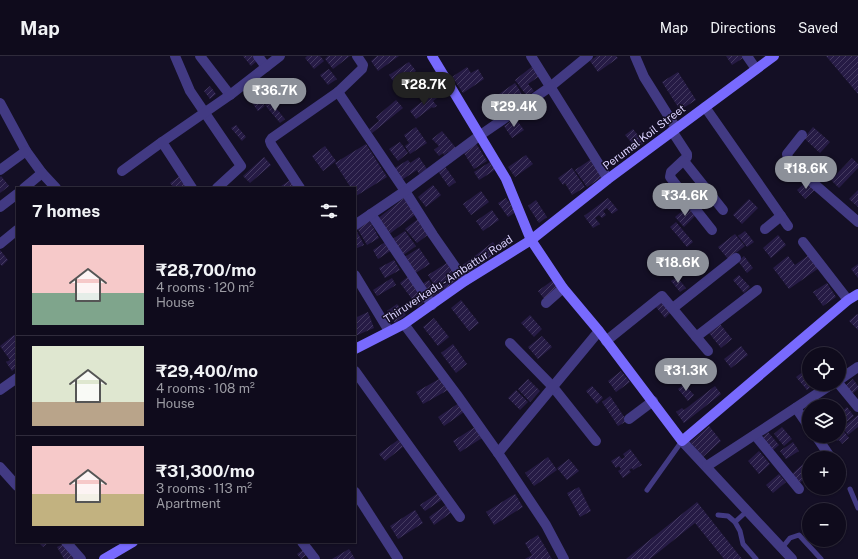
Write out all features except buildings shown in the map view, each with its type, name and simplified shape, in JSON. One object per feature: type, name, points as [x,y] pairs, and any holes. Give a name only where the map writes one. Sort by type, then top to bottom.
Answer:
[{"type":"main road","points":[[432,56],[506,179],[531,240]]},
{"type":"main road","name":"Perumal Koil Street","points":[[531,240],[608,179],[774,56]]},
{"type":"main road","name":"Thiruverkadu - Ambattur Road","points":[[356,348],[404,324],[466,281],[531,240],[563,288],[599,331],[682,441]]},
{"type":"main road","points":[[682,441],[848,300],[858,294]]},
{"type":"main road","points":[[104,559],[125,544]]},
{"type":"street","points":[[175,56],[190,91],[241,166],[240,169],[219,187]]},
{"type":"street","points":[[200,56],[230,95]]},
{"type":"street","points":[[258,56],[266,67]]},
{"type":"street","points":[[122,171],[230,95],[280,56]]},
{"type":"street","points":[[299,187],[270,141],[308,112],[338,92],[362,69],[363,65],[357,56]]},
{"type":"street","points":[[531,56],[608,179]]},
{"type":"street","points":[[356,224],[550,87],[588,56]]},
{"type":"street","points":[[634,56],[687,154],[684,161],[671,172],[670,177],[712,230]]},
{"type":"street","points":[[746,56],[756,69]]},
{"type":"street","points":[[338,92],[433,235],[466,281]]},
{"type":"street","points":[[0,103],[26,151],[42,173],[55,187]]},
{"type":"street","points":[[705,107],[788,226]]},
{"type":"street","points":[[802,135],[787,154],[789,162],[858,222]]},
{"type":"street","points":[[162,142],[191,187]]},
{"type":"street","points":[[0,170],[26,151]]},
{"type":"street","points":[[684,161],[723,210]]},
{"type":"street","points":[[25,187],[42,173]]},
{"type":"street","points":[[0,208],[16,195]]},
{"type":"street","points":[[371,214],[432,305]]},
{"type":"street","points":[[765,228],[781,216]]},
{"type":"street","points":[[0,244],[16,231]]},
{"type":"street","points":[[803,242],[848,300]]},
{"type":"street","points":[[673,308],[736,258]]},
{"type":"street","points":[[356,277],[389,331]]},
{"type":"street","points":[[546,303],[563,288]]},
{"type":"street","points":[[696,337],[757,290]]},
{"type":"street","points":[[606,341],[660,297],[664,297],[708,351]]},
{"type":"street","points":[[404,324],[498,453],[546,525],[564,559]]},
{"type":"street","points":[[498,453],[599,331]]},
{"type":"street","points":[[510,344],[553,387],[596,442]]},
{"type":"street","points":[[846,375],[858,367]]},
{"type":"street","points":[[356,372],[460,517]]},
{"type":"street","points":[[0,390],[16,379]]},
{"type":"street","points":[[707,466],[822,391]]},
{"type":"street","points":[[845,391],[858,406]]},
{"type":"street","points":[[629,419],[653,401]]},
{"type":"street","points":[[796,408],[802,417]]},
{"type":"street","points":[[755,435],[799,489]]},
{"type":"street","points":[[682,441],[707,466],[786,555]]},
{"type":"street","points":[[0,467],[16,485]]},
{"type":"street","points":[[356,494],[398,559]]},
{"type":"street","points":[[67,543],[81,559]]},
{"type":"street","points":[[303,543],[315,559]]},
{"type":"lane","points":[[647,490],[682,441]]},
{"type":"lane","points":[[850,489],[858,508]]},
{"type":"lane","points":[[735,522],[747,511]]},
{"type":"lane","points":[[718,515],[728,516],[735,522],[740,531],[743,544],[756,559]]},
{"type":"lane","points":[[786,555],[790,538],[799,534],[821,559]]}]
